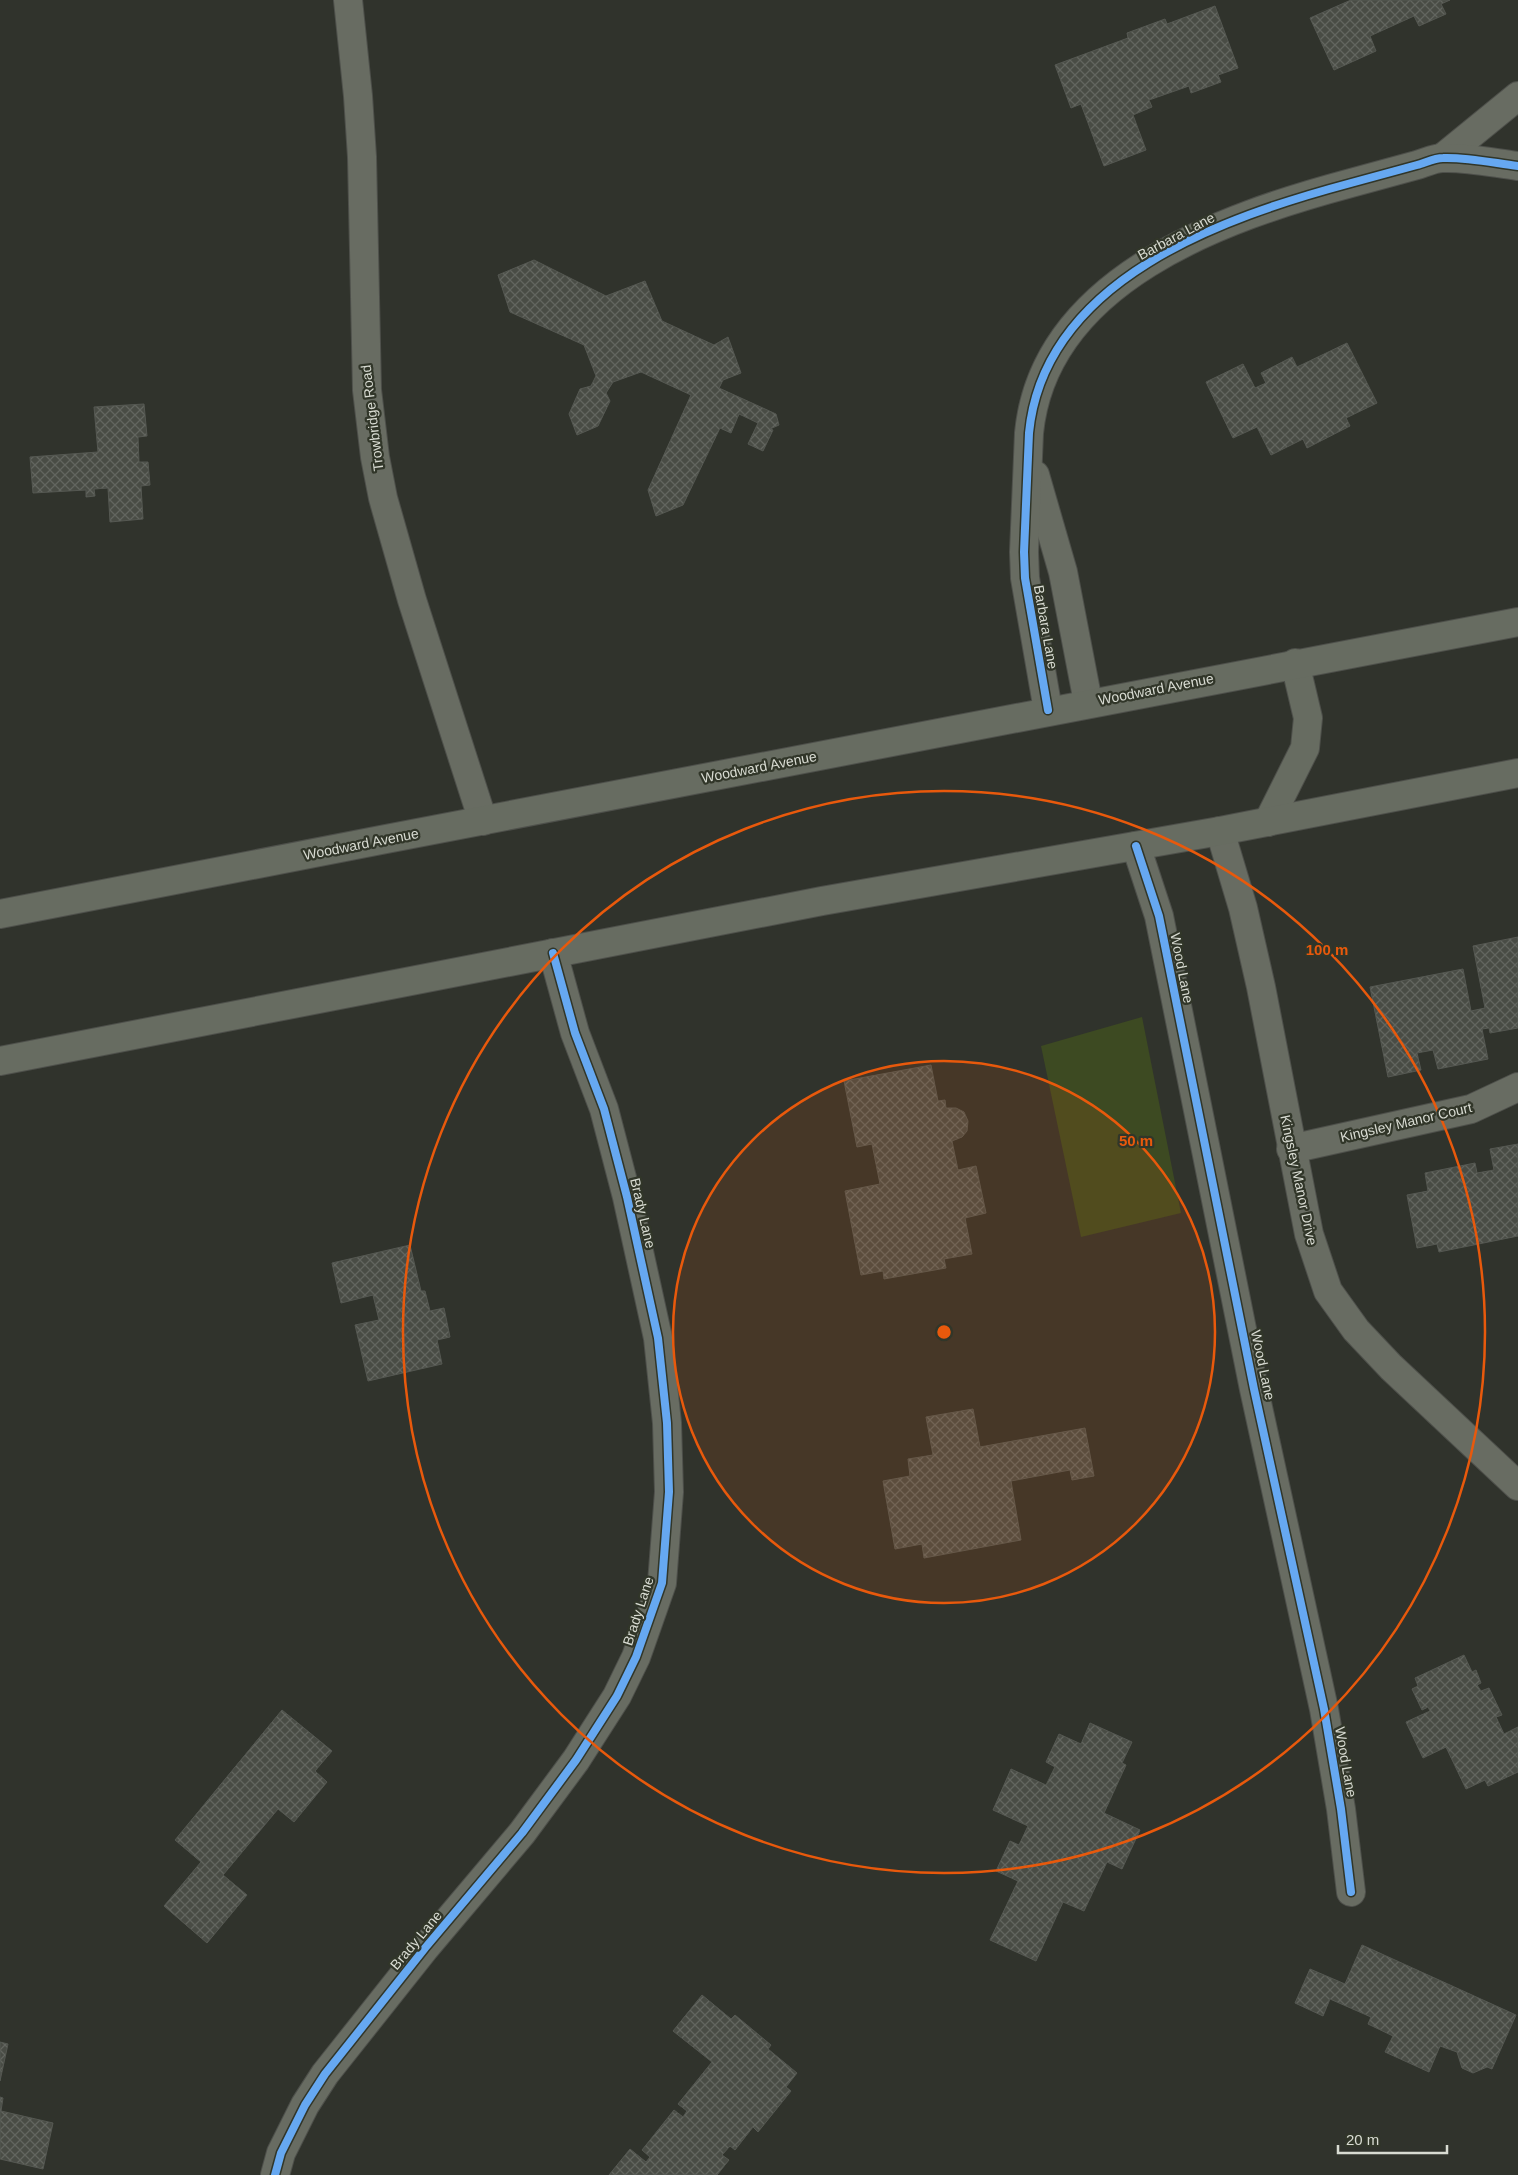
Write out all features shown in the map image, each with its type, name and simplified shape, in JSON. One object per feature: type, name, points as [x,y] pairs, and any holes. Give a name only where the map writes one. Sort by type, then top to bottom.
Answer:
[{"type":"main road","name":"Woodward Avenue","points":[[0,914],[1088,702],[1518,622]]},
{"type":"main road","points":[[1268,822],[1305,748],[1308,718],[1295,663]]},
{"type":"main road","points":[[0,1061],[553,953],[822,902],[1220,831],[1518,773]]},
{"type":"street","name":"Trowbridge Road","points":[[348,0],[362,148],[367,390],[375,457],[383,498],[410,590],[483,820]]},
{"type":"street","name":"Barbara Lane","points":[[1442,158],[1518,96]]},
{"type":"street","name":"Barbara Lane","points":[[1048,710],[1025,578],[1024,552],[1033,405],[1041,378],[1049,361],[1060,344],[1084,316],[1133,274],[1168,251],[1255,212],[1320,191],[1442,158],[1518,166]]},
{"type":"street","name":"Barbara Lane","points":[[1029,452],[1063,572],[1088,702]]},
{"type":"street","name":"Kingsley Manor Drive","points":[[1220,831],[1243,908],[1261,988],[1309,1234],[1328,1291],[1356,1330],[1391,1367],[1518,1486]]},
{"type":"street","name":"Wood Lane","points":[[1136,846],[1159,916],[1254,1389],[1324,1709],[1341,1809],[1351,1892]]},
{"type":"street","name":"Brady Lane","points":[[275,2175],[282,2153],[305,2105],[326,2074],[425,1948],[522,1833],[576,1760],[616,1696],[636,1657],[662,1583],[669,1492],[667,1423],[658,1338],[627,1197],[604,1109],[575,1033],[553,953]]},
{"type":"street","name":"Kingsley Manor Court","points":[[1291,1148],[1471,1109],[1518,1087]]},
{"type":"green space","points":[[1142,1017],[1181,1213],[1081,1237],[1041,1046]]},
{"type":"building","points":[[1351,0],[1450,0],[1441,4],[1446,14],[1419,26],[1414,16],[1370,36],[1376,51],[1334,70],[1310,18]]},
{"type":"building","points":[[1215,6],[1238,68],[1218,75],[1221,82],[1191,93],[1189,86],[1149,100],[1152,107],[1133,115],[1146,150],[1104,166],[1081,104],[1071,108],[1055,65],[1128,38],[1127,33],[1165,19],[1167,24]]},
{"type":"building","points":[[534,260],[606,296],[645,281],[662,321],[714,345],[728,337],[741,373],[723,380],[719,388],[776,414],[779,425],[770,429],[773,430],[763,451],[748,444],[758,423],[739,414],[731,433],[720,428],[683,505],[656,516],[648,490],[691,395],[641,372],[613,382],[606,393],[610,401],[598,426],[577,435],[569,414],[580,389],[591,386],[596,376],[584,345],[510,312],[498,275]]},
{"type":"building","points":[[1347,343],[1377,403],[1346,418],[1350,426],[1307,448],[1303,439],[1271,455],[1257,427],[1233,438],[1206,382],[1243,364],[1255,388],[1266,383],[1261,373],[1292,357],[1297,367]]},
{"type":"building","points":[[144,404],[147,436],[138,437],[139,462],[148,462],[150,485],[141,486],[143,519],[110,522],[108,488],[94,489],[95,496],[86,497],[86,490],[33,493],[30,457],[98,452],[94,407]]},
{"type":"building","points":[[1518,937],[1518,1028],[1490,1033],[1489,1028],[1482,1029],[1488,1059],[1438,1069],[1433,1050],[1417,1053],[1421,1070],[1388,1077],[1370,987],[1463,969],[1471,1011],[1485,1008],[1473,946]]},
{"type":"building","points":[[931,1065],[938,1101],[945,1100],[946,1108],[956,1108],[964,1112],[968,1121],[967,1131],[962,1137],[952,1141],[958,1170],[976,1166],[986,1213],[965,1218],[972,1254],[944,1259],[946,1268],[884,1279],[883,1271],[861,1275],[845,1191],[880,1184],[872,1144],[857,1147],[844,1081]]},
{"type":"building","points":[[1518,1144],[1518,1236],[1439,1252],[1437,1244],[1417,1248],[1407,1195],[1428,1191],[1425,1173],[1475,1163],[1477,1173],[1494,1170],[1490,1149]]},
{"type":"building","points":[[410,1245],[421,1291],[425,1291],[430,1311],[444,1308],[450,1337],[437,1340],[442,1364],[368,1381],[355,1325],[379,1320],[373,1295],[341,1303],[332,1263]]},
{"type":"building","points":[[973,1409],[980,1447],[1085,1428],[1094,1476],[1072,1480],[1070,1470],[1011,1481],[1021,1540],[924,1558],[922,1544],[895,1549],[883,1481],[910,1476],[908,1459],[933,1455],[926,1417]]},
{"type":"building","points":[[1464,1655],[1472,1672],[1476,1670],[1481,1683],[1477,1685],[1481,1691],[1489,1688],[1502,1715],[1496,1717],[1504,1734],[1518,1727],[1518,1772],[1488,1786],[1485,1780],[1466,1789],[1446,1747],[1423,1758],[1406,1722],[1430,1711],[1428,1707],[1422,1710],[1412,1689],[1418,1686],[1415,1678]]},
{"type":"building","points":[[282,1710],[332,1751],[315,1771],[327,1782],[294,1822],[278,1809],[223,1875],[247,1895],[207,1943],[164,1906],[201,1862],[175,1840]]},
{"type":"building","points":[[1090,1723],[1132,1742],[1122,1763],[1126,1765],[1104,1813],[1140,1830],[1122,1869],[1107,1862],[1084,1911],[1063,1902],[1036,1961],[990,1940],[1018,1881],[996,1871],[1010,1841],[1019,1845],[1028,1826],[993,1810],[1011,1769],[1046,1785],[1055,1767],[1046,1762],[1059,1734],[1081,1744]]},
{"type":"building","points":[[1362,1945],[1516,2015],[1492,2069],[1487,2067],[1473,2073],[1462,2068],[1457,2052],[1440,2046],[1429,2072],[1385,2052],[1393,2036],[1368,2024],[1371,2017],[1330,1999],[1323,2016],[1295,2003],[1310,1969],[1345,1984]]},
{"type":"building","points":[[702,1995],[731,2019],[735,2015],[771,2045],[768,2049],[797,2073],[786,2087],[791,2091],[758,2132],[753,2127],[735,2150],[730,2146],[722,2155],[729,2160],[717,2175],[609,2175],[630,2149],[646,2162],[650,2157],[642,2150],[674,2110],[683,2117],[687,2111],[678,2104],[712,2062],[673,2031]]},
{"type":"building","points":[[0,2042],[8,2044],[0,2081]]},
{"type":"building","points":[[0,2097],[3,2098],[1,2111],[53,2123],[43,2169],[0,2159]]},
{"type":"cycle path","points":[[1048,710],[1025,578],[1024,552],[1029,433],[1042,379],[1068,334],[1104,295],[1148,263],[1197,236],[1249,215],[1301,197],[1436,159],[1461,158],[1518,166]]},
{"type":"cycle path","points":[[1136,846],[1159,916],[1254,1389],[1324,1709],[1341,1809],[1351,1892]]},
{"type":"cycle path","points":[[275,2175],[281,2153],[305,2105],[325,2074],[425,1948],[522,1833],[576,1760],[617,1696],[636,1657],[662,1583],[669,1492],[667,1423],[658,1338],[627,1197],[604,1109],[575,1033],[553,953]]}]
